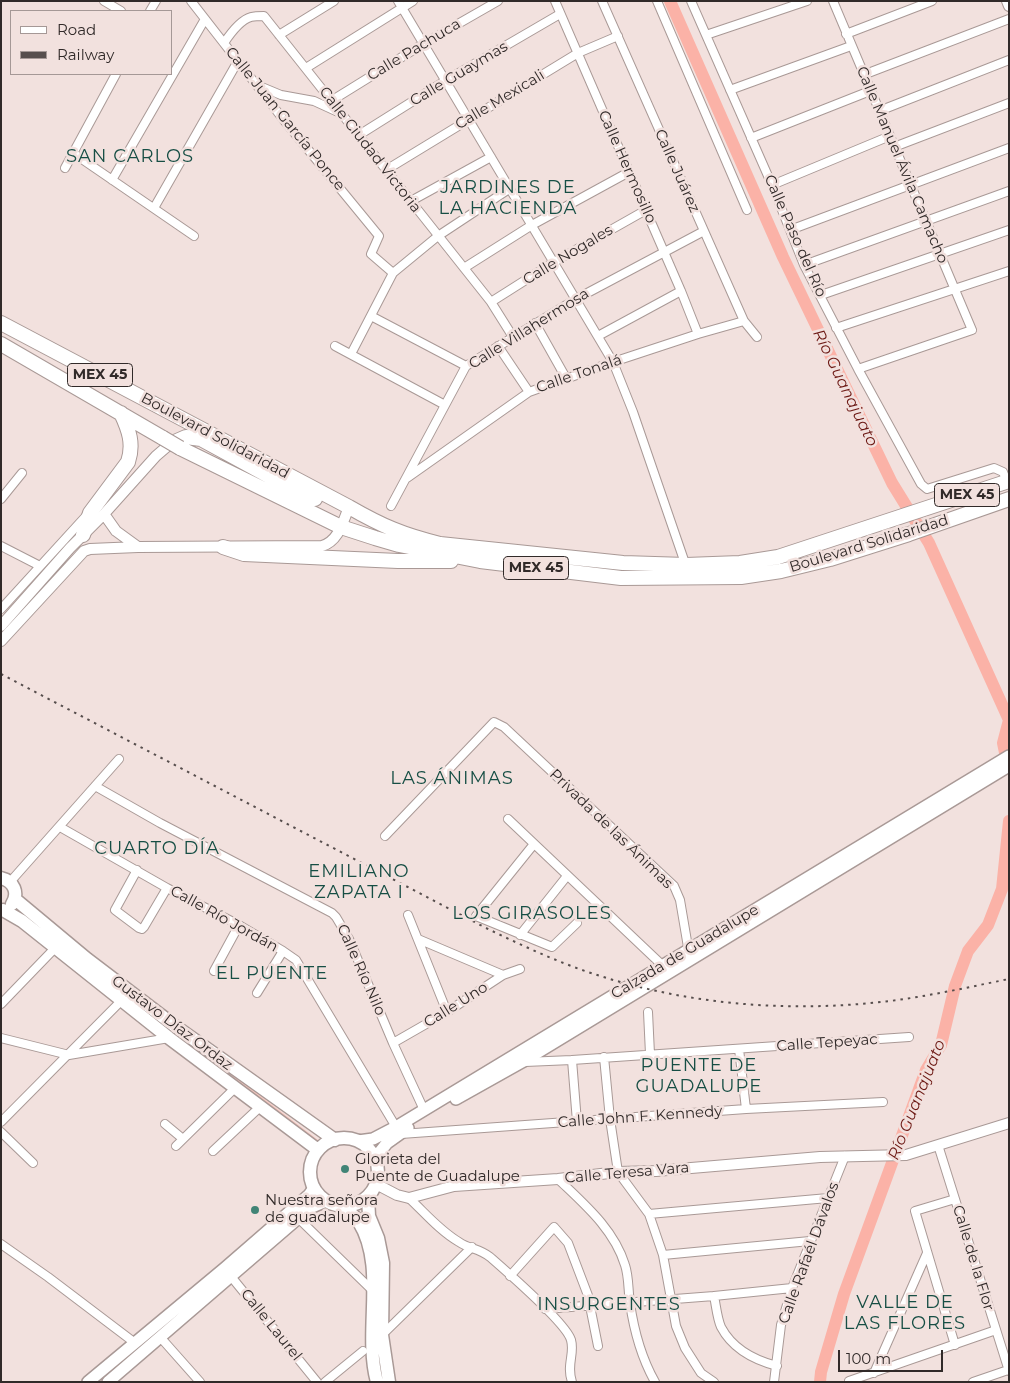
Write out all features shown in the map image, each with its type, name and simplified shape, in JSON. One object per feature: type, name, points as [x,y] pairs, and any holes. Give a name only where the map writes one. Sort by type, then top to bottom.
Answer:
[{"type":"highway","name":"Boulevard Solidaridad","points":[[1,323],[386,528],[440,544],[741,577],[781,571],[830,559],[940,524],[1009,499]]},
{"type":"highway","name":"Boulevard Solidaridad","points":[[1,344],[171,443],[341,527],[399,545],[480,561],[621,578],[687,572],[778,557],[1008,481]]},
{"type":"highway","points":[[83,535],[90,513],[128,462],[131,453],[130,436],[121,413]]},
{"type":"highway","points":[[171,443],[186,437],[201,439],[325,504],[349,507]]},
{"type":"highway","points":[[223,547],[244,554],[398,561],[480,561]]},
{"type":"main road","name":"Calzada de Guadalupe","points":[[358,1141],[373,1139],[397,1131],[424,1118],[522,1062],[689,954],[995,769],[1009,756]]},
{"type":"main road","name":"Calzada de Guadalupe","points":[[995,769],[1009,766]]},
{"type":"main road","points":[[2,910],[11,906],[15,899],[15,890],[6,880]]},
{"type":"main road","name":"Gustavo Díaz Ordaz","points":[[15,899],[86,959],[175,1026],[335,1140]]},
{"type":"main road","name":"Gustavo Díaz Ordaz","points":[[2,910],[16,917],[56,947],[169,1038],[318,1150]]},
{"type":"main road","name":"Calzada de Guadalupe","points":[[375,1158],[397,1131],[424,1110],[662,965],[689,954]]},
{"type":"main road","points":[[347,1138],[358,1141],[368,1148],[375,1158],[378,1167],[376,1184],[368,1196],[352,1205],[343,1206],[326,1201],[314,1188],[311,1179],[310,1169],[313,1159],[318,1150],[335,1140],[347,1138]]},
{"type":"main road","points":[[108,1382],[161,1338],[314,1188]]},
{"type":"main road","points":[[368,1196],[369,1216],[378,1238],[383,1263],[382,1335],[389,1382]]},
{"type":"main road","points":[[88,1382],[135,1343],[316,1204],[326,1201]]},
{"type":"main road","points":[[343,1206],[359,1222],[367,1242],[372,1264],[371,1344],[377,1382]]},
{"type":"street","points":[[104,1],[119,10]]},
{"type":"street","name":"Calle Juan García Ponce","points":[[191,1],[378,236],[371,254],[393,273]]},
{"type":"street","points":[[279,35],[334,1]]},
{"type":"street","points":[[306,68],[400,4],[413,1]]},
{"type":"street","name":"Calle Pachuca","points":[[331,101],[423,44],[498,1]]},
{"type":"street","name":"Calle Hermosillo","points":[[555,1],[664,251],[698,334]]},
{"type":"street","name":"Calle Juárez","points":[[602,1],[744,321],[757,337]]},
{"type":"street","points":[[657,1],[747,210]]},
{"type":"street","name":"Calle Paso del Río","points":[[692,1],[772,185],[804,265],[921,484],[927,489],[994,468],[1002,472],[1008,481]]},
{"type":"street","points":[[706,35],[789,4],[807,1]]},
{"type":"street","name":"Calle Manuel Ávila Camacho","points":[[833,1],[972,330],[858,369]]},
{"type":"street","points":[[846,34],[932,1]]},
{"type":"street","points":[[1007,1],[1009,6]]},
{"type":"street","points":[[400,4],[614,362],[634,412],[687,572]]},
{"type":"street","name":"Calle Guaymas","points":[[359,135],[445,81],[560,14]]},
{"type":"street","name":"Calle Ciudad Victoria","points":[[224,43],[231,33],[245,20],[251,17],[264,16],[491,302],[513,337]]},
{"type":"street","points":[[112,180],[205,19]]},
{"type":"street","points":[[863,75],[1009,19]]},
{"type":"street","name":"Calle Mexicali","points":[[386,170],[578,53],[618,36]]},
{"type":"street","points":[[730,90],[851,46]]},
{"type":"street","points":[[879,112],[1009,60]]},
{"type":"street","points":[[154,208],[238,61]]},
{"type":"street","points":[[65,168],[115,75]]},
{"type":"street","points":[[256,84],[281,95],[314,101],[342,114]]},
{"type":"street","points":[[751,138],[870,91]]},
{"type":"street","points":[[894,147],[1009,103]]},
{"type":"street","points":[[772,185],[890,136]]},
{"type":"street","points":[[790,230],[1009,148]]},
{"type":"street","points":[[73,153],[194,236]]},
{"type":"street","points":[[411,201],[491,157]]},
{"type":"street","points":[[464,268],[532,225],[629,172]]},
{"type":"street","points":[[351,354],[393,273],[438,236],[509,189]]},
{"type":"street","points":[[804,265],[1009,191]]},
{"type":"street","name":"Calle Nogales","points":[[491,302],[554,262],[646,210]]},
{"type":"street","points":[[821,295],[1009,230]]},
{"type":"street","name":"Calle Villahermosa","points":[[391,506],[466,366],[576,299],[704,231]]},
{"type":"street","points":[[836,328],[1009,271]]},
{"type":"street","points":[[598,336],[681,291]]},
{"type":"street","points":[[371,316],[466,366]]},
{"type":"street","name":"Calle Tonalá","points":[[405,480],[529,392],[698,334],[744,321]]},
{"type":"street","points":[[535,323],[566,378]]},
{"type":"street","points":[[335,346],[445,405]]},
{"type":"street","points":[[498,346],[529,392]]},
{"type":"street","points":[[1,609],[40,566],[66,545],[83,535],[136,477],[171,443]]},
{"type":"street","points":[[1,498],[22,473]]},
{"type":"street","points":[[1,641],[80,555],[90,549],[322,546],[332,541],[341,527],[349,507]]},
{"type":"street","points":[[1,626],[90,513]]},
{"type":"street","points":[[104,514],[116,531],[138,547]]},
{"type":"street","points":[[1,546],[40,566]]},
{"type":"street","name":"Privada de las Ánimas","points":[[385,836],[494,722],[504,727],[674,886],[680,900],[689,954]]},
{"type":"street","points":[[6,880],[60,827],[119,759]]},
{"type":"street","name":"Calle Río Nilo","points":[[95,786],[160,823],[332,913],[349,939],[424,1110]]},
{"type":"street","points":[[508,819],[662,965]]},
{"type":"street","name":"Calle Río Jordán","points":[[60,827],[167,888],[239,925],[296,960],[397,1131]]},
{"type":"street","points":[[534,844],[476,916],[552,947],[577,924]]},
{"type":"street","points":[[137,870],[115,910],[139,928],[142,929],[167,888]]},
{"type":"street","points":[[520,934],[567,876]]},
{"type":"street","points":[[408,915],[447,1012]]},
{"type":"street","points":[[214,971],[239,925]]},
{"type":"street","points":[[418,939],[503,975]]},
{"type":"street","points":[[1,1004],[56,947]]},
{"type":"street","points":[[257,992],[283,951]]},
{"type":"street","name":"Calle Uno","points":[[393,1043],[447,1012],[503,975],[520,970]]},
{"type":"street","points":[[1,1122],[122,1000]]},
{"type":"street","points":[[648,1012],[650,1054]]},
{"type":"street","name":"Calle Tepeyac","points":[[505,1061],[572,1060],[909,1037]]},
{"type":"street","points":[[1,1038],[69,1055],[169,1038]]},
{"type":"street","points":[[739,1049],[746,1109]]},
{"type":"street","points":[[604,1057],[610,1119],[618,1172],[649,1214],[664,1256],[676,1326],[685,1348],[701,1373],[714,1382]]},
{"type":"street","points":[[572,1060],[578,1122]]},
{"type":"street","points":[[176,1146],[236,1087]]},
{"type":"street","name":"Calle John F. Kennedy","points":[[397,1131],[578,1122],[746,1109],[883,1102]]},
{"type":"street","points":[[213,1151],[261,1106]]},
{"type":"street","name":"Calle Teresa Vara","points":[[409,1198],[454,1186],[845,1156],[906,1155],[1009,1123]]},
{"type":"street","points":[[166,1124],[183,1139]]},
{"type":"street","points":[[1,1132],[33,1163]]},
{"type":"street","name":"Calle de la Flor","points":[[938,1145],[1008,1371]]},
{"type":"street","name":"Calle Rafaél Dávalos","points":[[774,1382],[781,1325],[792,1288],[845,1156]]},
{"type":"street","points":[[558,1179],[600,1220],[625,1264],[636,1336],[642,1355],[655,1382]]},
{"type":"street","points":[[376,1184],[397,1195],[409,1198],[461,1244],[481,1250],[545,1309],[570,1338],[572,1348],[569,1373],[572,1382]]},
{"type":"street","points":[[649,1214],[828,1198]]},
{"type":"street","points":[[955,1200],[915,1211],[955,1344]]},
{"type":"street","points":[[298,1218],[373,1291]]},
{"type":"street","points":[[510,1276],[554,1226],[568,1244],[591,1306],[598,1346]]},
{"type":"street","points":[[664,1256],[810,1242]]},
{"type":"street","points":[[1,1244],[135,1343]]},
{"type":"street","points":[[382,1335],[472,1247]]},
{"type":"street","points":[[874,1373],[927,1253]]},
{"type":"street","name":"Calle Laurel","points":[[228,1273],[317,1382]]},
{"type":"street","points":[[545,1309],[792,1288]]},
{"type":"street","points":[[714,1296],[720,1325],[733,1344],[760,1362],[777,1366]]},
{"type":"street","points":[[849,1381],[996,1330]]},
{"type":"street","points":[[161,1338],[200,1382]]},
{"type":"street","points":[[325,1382],[363,1351]]},
{"type":"street","points":[[973,1382],[1008,1371]]},
{"type":"shaded area","points":[[190,1042],[318,1140],[315,1143],[188,1045]]},
{"type":"waterway","name":"Río Guanajuato","points":[[670,1],[783,257],[892,483],[929,543],[1009,720],[1003,743],[1008,767]]},
{"type":"waterway","name":"Río Guanajuato","points":[[820,1382],[821,1372],[844,1294],[926,1070],[941,1045],[955,986],[968,951],[988,925],[1002,889],[1009,821]]},
{"type":"railway","points":[[1,674],[486,928],[553,959],[630,985],[666,993],[740,1004],[815,1006],[890,1001],[1009,979]]},
{"type":"place","name":"Glorieta del Puente de Guadalupe","points":[[345,1169]]},
{"type":"place","name":"Nuestra señora de guadalupe","points":[[255,1210]]},
{"type":"district","name":"SAN CARLOS","points":[[130,157]]},
{"type":"district","name":"JARDINES DE LA HACIENDA","points":[[508,198]]},
{"type":"district","name":"LAS ÁNIMAS","points":[[452,779]]},
{"type":"district","name":"CUARTO DÍA","points":[[157,849]]},
{"type":"district","name":"EMILIANO ZAPATA I","points":[[359,882]]},
{"type":"district","name":"LOS GIRASOLES","points":[[532,914]]},
{"type":"district","name":"EL PUENTE","points":[[272,974]]},
{"type":"district","name":"PUENTE DE GUADALUPE","points":[[699,1076]]},
{"type":"district","name":"INSURGENTES","points":[[609,1305]]},
{"type":"district","name":"VALLE DE LAS FLORES","points":[[905,1314]]}]
